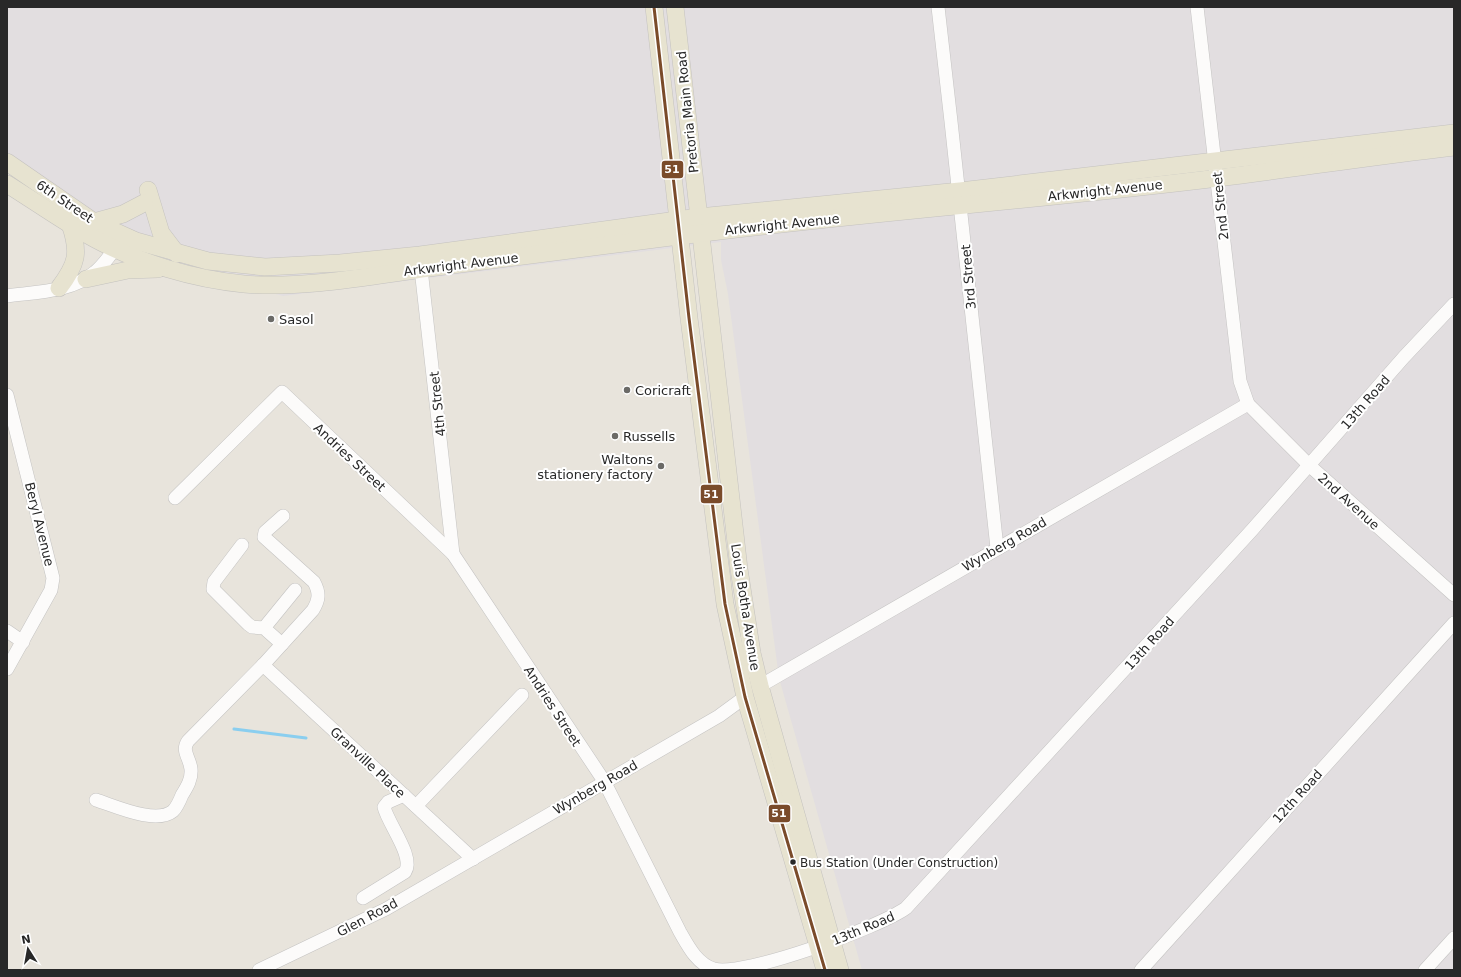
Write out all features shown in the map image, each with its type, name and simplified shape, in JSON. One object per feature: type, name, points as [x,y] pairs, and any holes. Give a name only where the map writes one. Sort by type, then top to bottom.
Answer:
[{"type":"main road","name":"Pretoria Main Road","points":[[654,7],[679,228]]},
{"type":"main road","name":"Pretoria Main Road","points":[[675,7],[701,225]]},
{"type":"main road","name":"Arkwright Avenue","points":[[120,242],[208,261],[265,267],[340,263],[420,262],[701,225],[766,225],[961,199],[1215,160],[1454,133]]},
{"type":"main road","name":"Arkwright Avenue","points":[[701,225],[725,215],[961,199],[1217,178],[1454,147]]},
{"type":"main road","name":"6th Street","points":[[7,162],[94,222],[120,242]]},
{"type":"main road","points":[[7,184],[70,224],[120,242]]},
{"type":"main road","points":[[696,188],[725,215]]},
{"type":"main road","points":[[654,224],[667,207],[675,190]]},
{"type":"main road","points":[[94,222],[123,214],[146,196],[161,233],[177,254]]},
{"type":"main road","points":[[59,288],[72,270],[77,255],[76,245],[70,224]]},
{"type":"main road","name":"Arkwright Avenue","points":[[120,242],[168,268],[220,280],[267,285],[306,283],[420,262],[654,224],[679,228]]},
{"type":"main road","name":"Louis Botha Avenue","points":[[701,225],[739,569],[752,653],[825,944],[825,970]]},
{"type":"main road","name":"Louis Botha Avenue","points":[[679,228],[725,604],[745,697],[753,726],[825,944],[840,970]]},
{"type":"main road","points":[[86,279],[128,270],[168,268]]},
{"type":"street","name":"3rd Street","points":[[938,7],[961,199],[973,329],[997,548]]},
{"type":"street","name":"2nd Street","points":[[1198,7],[1240,381],[1248,404]]},
{"type":"street","points":[[7,296],[59,288],[86,279],[102,265],[120,242]]},
{"type":"street","name":"4th Street","points":[[420,262],[453,554]]},
{"type":"street","name":"13th Road","points":[[825,944],[882,922],[906,908],[1310,466],[1404,357],[1454,304]]},
{"type":"street","name":"Andries Street","points":[[175,498],[282,392],[453,554],[604,781],[680,932],[692,952],[700,961],[714,969],[734,969],[825,944]]},
{"type":"street","name":"Beryl Avenue","points":[[7,395],[53,578],[51,590],[7,669]]},
{"type":"street","name":"2nd Avenue","points":[[1248,404],[1310,466],[1454,595]]},
{"type":"street","name":"Wynberg Road","points":[[760,686],[1248,404]]},
{"type":"street","points":[[96,800],[148,816],[156,817],[171,812],[175,809],[192,775],[190,763],[185,751],[185,746],[188,741],[263,665],[313,610],[319,600],[317,588],[311,579],[264,537],[265,532],[283,516]]},
{"type":"street","points":[[242,545],[214,582],[213,589],[248,624],[252,627],[264,628],[282,644]]},
{"type":"street","points":[[264,628],[295,590]]},
{"type":"street","name":"12th Road","points":[[1141,970],[1454,623]]},
{"type":"street","points":[[7,631],[23,642]]},
{"type":"street","name":"Granville Place","points":[[263,665],[473,859]]},
{"type":"street","points":[[416,806],[522,695]]},
{"type":"street","name":"Wynberg Road","points":[[473,859],[604,781],[719,716],[745,697]]},
{"type":"street","name":"Wynberg Road","points":[[719,716],[740,714],[746,716],[753,726]]},
{"type":"street","points":[[363,898],[405,872],[408,868],[407,858],[384,807],[388,802],[404,795]]},
{"type":"street","name":"Glen Road","points":[[266,969],[347,929],[473,859]]},
{"type":"street","points":[[1425,970],[1454,938]]},
{"type":"shaded area","points":[[7,7],[1454,7],[1454,970],[862,970],[779,678],[728,294],[721,260],[721,242],[283,296],[130,254],[7,156]]},
{"type":"waterway","points":[[234,729],[306,738]]},
{"type":"transit line","name":"51","points":[[654,7],[689,318],[725,604],[745,697],[825,970]]},
{"type":"place","name":"Sasol","points":[[271,319]]},
{"type":"place","name":"Coricraft","points":[[627,390]]},
{"type":"place","name":"Russells","points":[[615,436]]},
{"type":"place","name":"Waltons stationery factory","points":[[661,466]]},
{"type":"place","name":"Bus Station (Under Construction)","points":[[793,862]]}]
